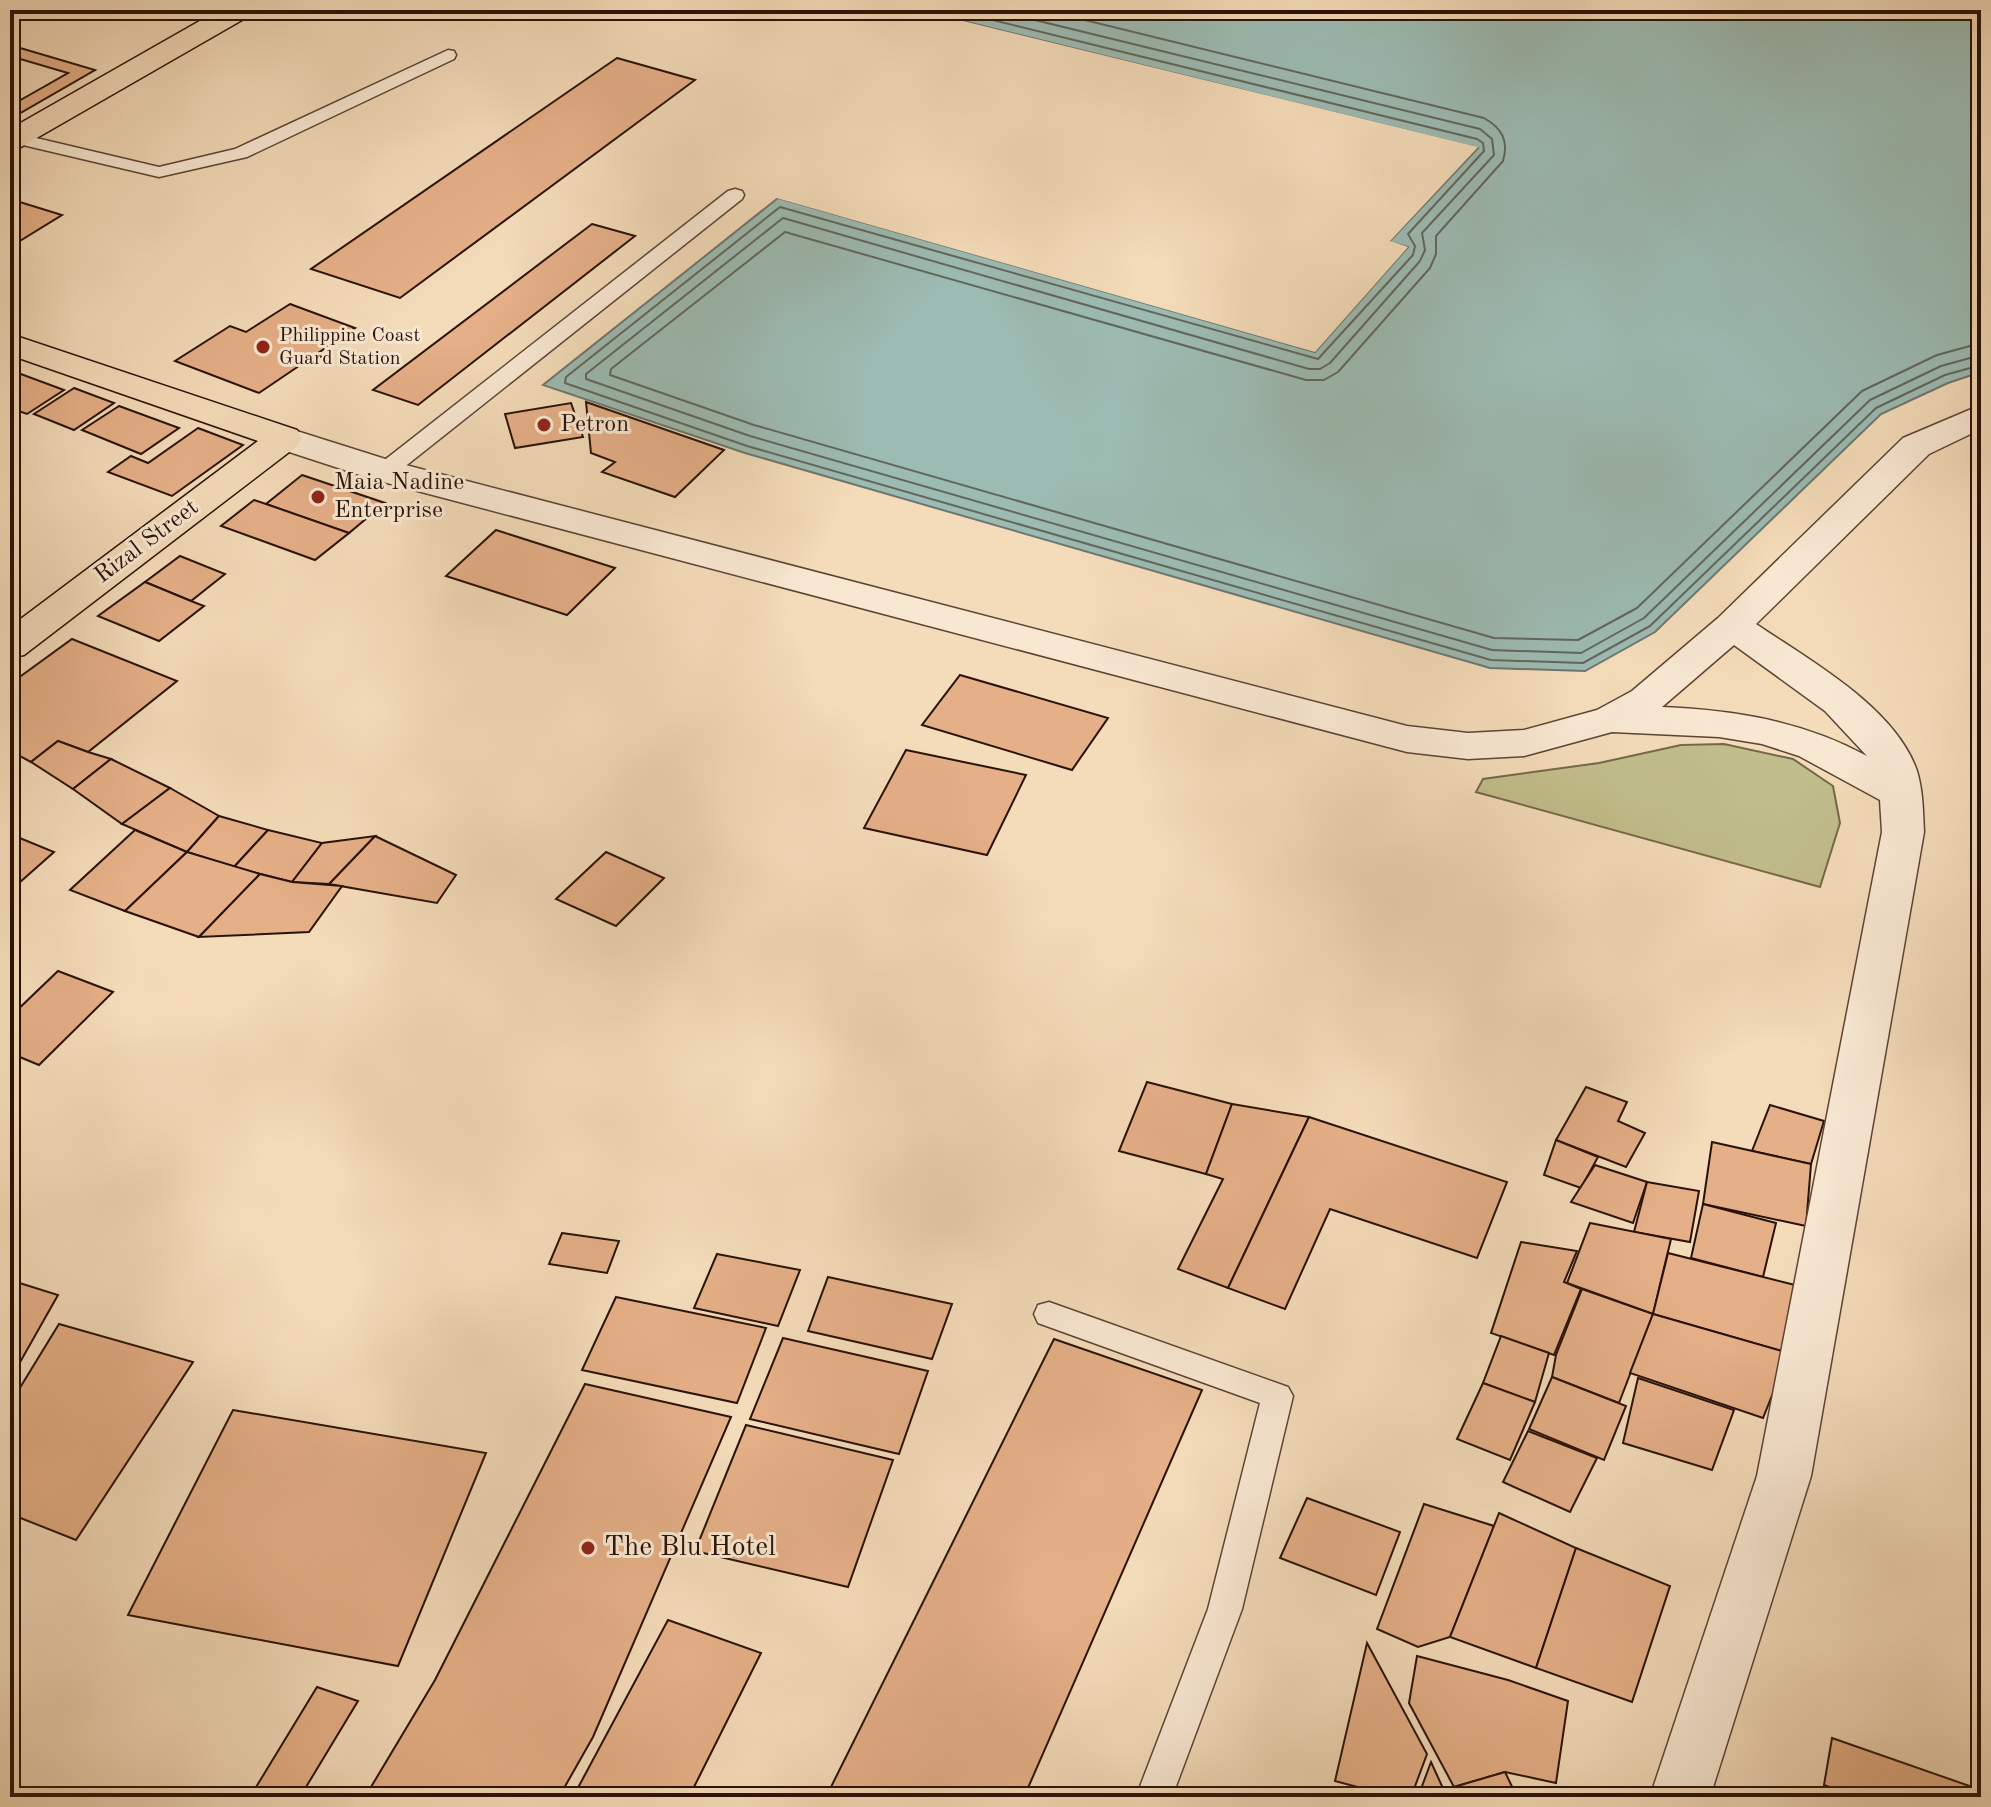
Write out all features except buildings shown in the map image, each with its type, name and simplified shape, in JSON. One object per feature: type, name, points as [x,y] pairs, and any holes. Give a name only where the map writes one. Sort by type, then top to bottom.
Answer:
[{"type":"main road","points":[[12,140],[232,11]]},
{"type":"main road","points":[[10,344],[284,438]]},
{"type":"main road","name":"Rizal Street","points":[[10,646],[284,438]]},
{"type":"street","points":[[284,438],[385,471],[1407,739],[1468,746],[1524,743],[1611,719],[1646,700],[1732,626],[1916,446],[1981,416]]},
{"type":"street","points":[[1680,1797],[1784,1476],[1903,832],[1900,794],[1892,762],[1846,706],[1732,626]]},
{"type":"street","points":[[1611,719],[1709,722],[1785,736],[1847,762],[1900,794]]},
{"type":"lane","points":[[12,140],[159,172],[241,153],[448,55]]},
{"type":"lane","points":[[385,471],[735,195]]},
{"type":"lane","points":[[1049,1314],[1277,1396],[1225,1609],[1154,1797]]},
{"type":"shaded area","points":[[1724,744],[1793,759],[1833,786],[1840,823],[1820,887],[1476,792],[1483,779],[1599,763],[1681,745]]},
{"type":"water","points":[[918,10],[1981,10],[1981,372],[1948,383],[1881,414],[1655,632],[1585,671],[1490,668],[745,453],[543,385],[778,198],[1315,352],[1408,247],[1389,242],[1478,148]]},
{"type":"pier","points":[[914,10],[1478,147],[1390,241],[1408,247],[1315,352],[773,197],[779,194],[1314,347],[1401,249],[1387,245],[1386,239],[1471,150],[917,14]]},
{"type":"place","name":"Philippine Coast Guard Station","points":[[263,347]]},
{"type":"place","name":"Petron","points":[[544,425]]},
{"type":"place","name":"Maia Nadine Enterprise","points":[[318,497]]},
{"type":"place","name":"The Blu Hotel","points":[[588,1548]]}]
